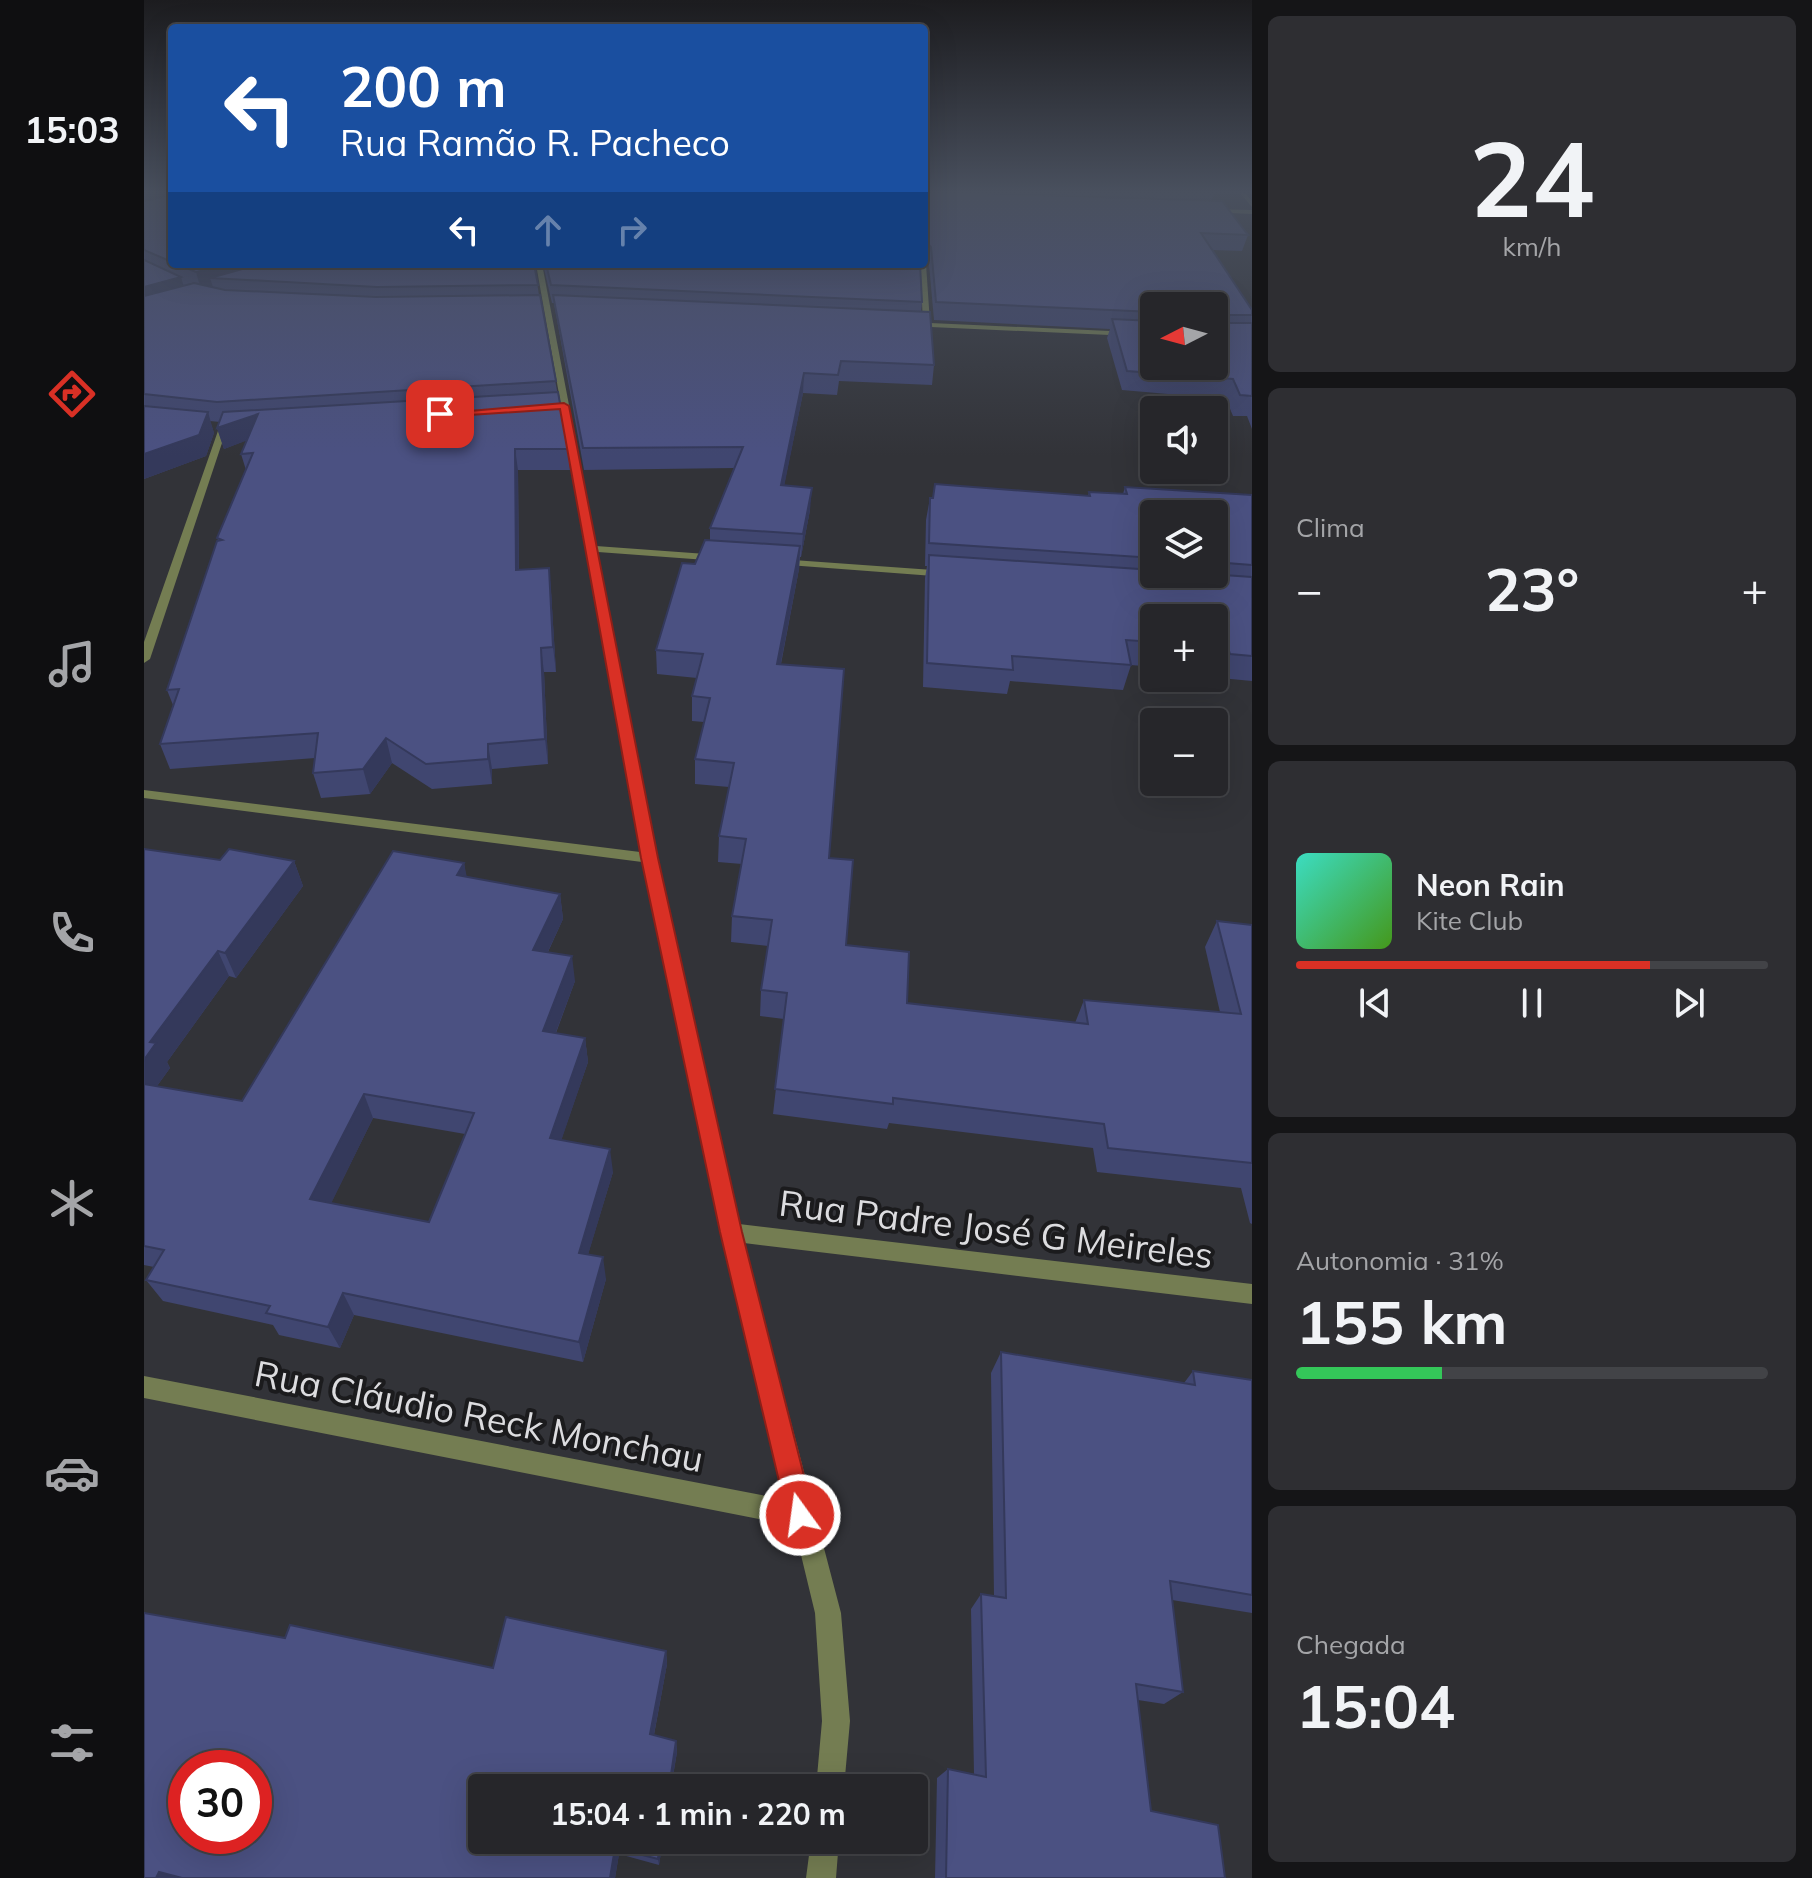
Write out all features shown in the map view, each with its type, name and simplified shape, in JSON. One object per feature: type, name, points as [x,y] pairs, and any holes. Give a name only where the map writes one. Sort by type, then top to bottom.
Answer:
[{"type":"street","points":[[542,281],[556,406],[593,549],[649,858],[731,1232],[800,1515],[828,1613],[836,1721],[831,1774]]},
{"type":"street","points":[[924,281],[927,325]]},
{"type":"street","points":[[895,324],[1140,334]]},
{"type":"street","points":[[207,426],[238,427]]},
{"type":"street","points":[[144,659],[223,428]]},
{"type":"street","points":[[593,549],[735,559]]},
{"type":"street","points":[[766,561],[954,575]]},
{"type":"street","points":[[144,794],[649,858]]},
{"type":"street","name":"Rua Padre José G Meireles","points":[[731,1232],[1252,1294]]},
{"type":"street","name":"Rua Cláudio Reck Monchau","points":[[144,1387],[800,1515]]},
{"type":"street","points":[[821,1878],[824,1854]]},
{"type":"building","points":[[144,281],[168,281],[144,287]]},
{"type":"building","points":[[259,281],[537,281],[538,285],[377,287]]},
{"type":"building","points":[[550,281],[921,281],[922,302],[551,285]]},
{"type":"building","points":[[934,281],[1233,281],[1252,310],[1252,315],[1228,315],[1228,292],[1140,292],[1140,311],[936,302]]},
{"type":"building","points":[[194,283],[225,290],[376,297],[540,295],[556,381],[217,402],[144,394],[144,296]]},
{"type":"building","points":[[553,295],[930,312],[934,365],[841,361],[838,375],[804,373],[781,485],[812,488],[803,534],[710,528],[743,447],[583,448]]},
{"type":"building","points":[[1112,319],[1140,320],[1140,372],[1127,371]]},
{"type":"building","points":[[1228,323],[1252,323],[1252,396],[1240,395],[1233,379],[1228,379]]},
{"type":"building","points":[[558,392],[568,449],[515,449],[516,570],[549,568],[553,647],[541,648],[545,739],[488,744],[488,759],[426,764],[386,738],[363,769],[313,773],[318,733],[160,744],[179,689],[167,690],[217,541],[222,540],[217,538],[253,453],[241,454],[258,414],[217,428],[223,412]]},
{"type":"building","points":[[144,406],[208,412],[199,435],[144,454]]},
{"type":"building","points":[[935,484],[1090,496],[1089,492],[1127,494],[1125,487],[1252,495],[1252,565],[1228,563],[1228,500],[1140,500],[1140,557],[929,543],[930,498],[933,498]]},
{"type":"building","points":[[705,540],[800,546],[777,664],[844,669],[829,858],[853,860],[846,945],[909,952],[907,1003],[1088,1024],[1084,1000],[1241,1014],[1217,921],[1252,925],[1252,1163],[1108,1148],[1104,1124],[893,1098],[893,1104],[775,1089],[787,993],[761,990],[772,920],[732,916],[746,839],[719,836],[734,763],[695,759],[710,698],[692,696],[703,654],[656,650],[682,563],[695,564]]},
{"type":"building","points":[[929,555],[1140,569],[1140,588],[1228,588],[1228,575],[1252,577],[1252,656],[1230,654],[1228,604],[1140,604],[1140,641],[1126,640],[1131,665],[1012,656],[1013,670],[927,663]]},
{"type":"building","points":[[144,849],[220,860],[229,849],[294,861],[225,953],[218,951],[150,1042],[156,1043],[144,1060]]},
{"type":"building","points":[[393,851],[464,863],[457,875],[560,894],[533,950],[572,956],[543,1031],[585,1038],[550,1138],[610,1149],[579,1253],[603,1257],[579,1342],[343,1293],[328,1327],[266,1313],[270,1306],[146,1280],[164,1250],[144,1246],[144,1084],[242,1101]],"holes":[[[364,1094],[474,1113],[429,1222],[310,1199]]]},
{"type":"building","points":[[1001,1352],[1195,1385],[1193,1371],[1252,1380],[1252,1595],[1170,1581],[1183,1692],[1136,1684],[1151,1811],[1218,1825],[1225,1878],[946,1878],[948,1769],[986,1777],[981,1594],[1006,1598]]},
{"type":"building","points":[[144,1613],[285,1638],[290,1625],[493,1668],[506,1617],[666,1651],[650,1734],[676,1741],[671,1774],[468,1774],[468,1854],[614,1854],[610,1878],[182,1878],[159,1872],[156,1878],[144,1878]]},
{"type":"building","points":[[638,1854],[659,1854],[658,1859]]},
{"type":"route","points":[[440,414],[564,406],[649,858],[731,1232],[800,1515]]}]
